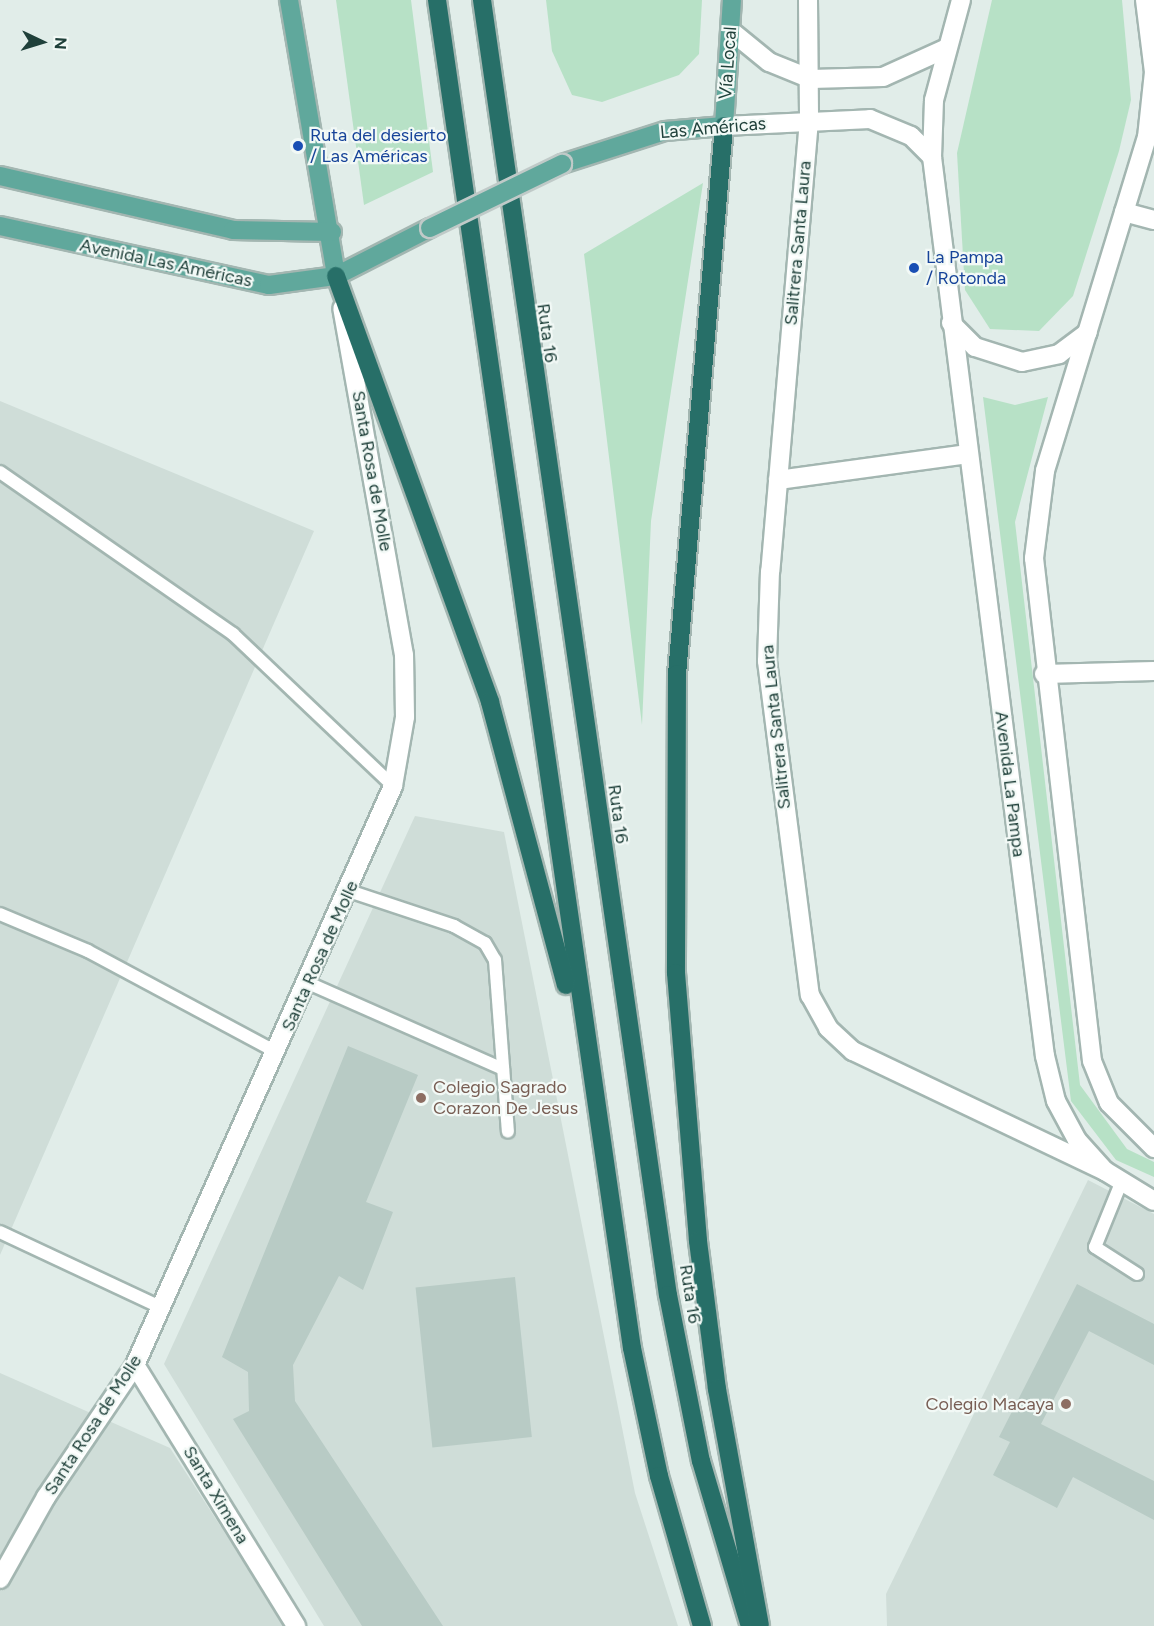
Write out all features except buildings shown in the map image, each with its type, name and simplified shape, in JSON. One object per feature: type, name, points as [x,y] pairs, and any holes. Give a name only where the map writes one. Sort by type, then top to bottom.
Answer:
[{"type":"highway","points":[[437,0],[592,1092],[645,1413],[702,1626]]},
{"type":"highway","name":"Ruta 16","points":[[482,0],[668,1295],[701,1461],[750,1626]]},
{"type":"highway","points":[[724,126],[677,663],[676,962],[698,1241],[760,1626]]},
{"type":"highway","points":[[336,276],[500,735],[592,1092]]},
{"type":"main road","name":"Vía Local","points":[[724,126],[732,0]]},
{"type":"main road","points":[[285,1],[332,232],[336,276]]},
{"type":"main road","name":"Las Américas","points":[[430,228],[562,164],[654,134],[724,126]]},
{"type":"main road","points":[[0,176],[233,230],[332,232]]},
{"type":"main road","name":"Avenida Las Américas","points":[[0,226],[240,281],[298,284],[336,276],[430,228]]},
{"type":"street","name":"Salitrera Santa Laura","points":[[808,0],[811,79],[809,120],[768,601],[769,692],[805,976],[818,1012],[840,1040],[868,1059],[1105,1172]]},
{"type":"street","name":"Avenida La Pampa","points":[[961,0],[945,49],[934,100],[932,157],[951,323],[1049,1079],[1066,1122],[1105,1172],[1154,1201]]},
{"type":"street","points":[[1146,0],[1152,39],[1153,106],[1125,212],[1045,471],[1037,515],[1035,601],[1092,1061],[1109,1103],[1154,1148]]},
{"type":"street","points":[[731,31],[769,62],[811,79],[883,76],[945,49]]},
{"type":"street","name":"Las Américas","points":[[724,126],[809,120],[885,122],[911,136],[932,157]]},
{"type":"street","points":[[1125,212],[1154,220]]},
{"type":"street","name":"Santa Rosa de Molle","points":[[0,1579],[46,1497],[135,1365],[349,891],[393,786],[405,717],[404,655],[336,276]]},
{"type":"street","points":[[951,323],[975,347],[1022,362],[1059,354],[1089,331]]},
{"type":"street","points":[[778,480],[968,454]]},
{"type":"street","points":[[1044,674],[1154,671]]},
{"type":"street","name":"Santa Ximena","points":[[135,1365],[296,1626]]},
{"type":"lane","points":[[0,472],[233,634],[393,786]]},
{"type":"lane","points":[[349,891],[454,926],[485,944],[495,960],[508,1132]]},
{"type":"lane","points":[[0,914],[88,951],[276,1052]]},
{"type":"lane","points":[[308,983],[503,1069]]},
{"type":"lane","points":[[1121,1183],[1095,1247],[1137,1274]]},
{"type":"lane","points":[[0,1232],[162,1308]]},
{"type":"shaded area","points":[[0,401],[314,531],[0,1255]]},
{"type":"shaded area","name":"Colegio Sagrado Corazon De Jesus","points":[[415,816],[504,832],[635,1493],[678,1626],[324,1626],[164,1364]]},
{"type":"shaded area","name":"Colegio Macaya","points":[[1088,1180],[1154,1214],[1154,1626],[887,1626],[886,1594]]},
{"type":"shaded area","points":[[0,1373],[170,1448],[285,1626],[0,1626]]},
{"type":"green space","points":[[336,0],[411,0],[433,172],[364,205]]},
{"type":"green space","points":[[546,0],[702,0],[699,54],[679,75],[602,102],[572,95],[552,51]]},
{"type":"green space","points":[[992,0],[1122,0],[1131,100],[1119,151],[1073,296],[1039,331],[990,329],[965,290],[957,153]]},
{"type":"green space","points":[[703,183],[651,521],[642,725],[584,254]]},
{"type":"green space","points":[[983,397],[1015,405],[1048,397],[1015,522],[1080,1085],[1127,1149],[1154,1162],[1154,1177],[1116,1160],[1071,1101]]},
{"type":"place","name":"Ruta del desierto / Las Américas","points":[[298,146]]},
{"type":"place","name":"La Pampa / Rotonda","points":[[914,268]]},
{"type":"place","name":"Colegio Sagrado Corazon De Jesus","points":[[421,1098]]},
{"type":"place","name":"Colegio Macaya","points":[[1066,1404]]}]
